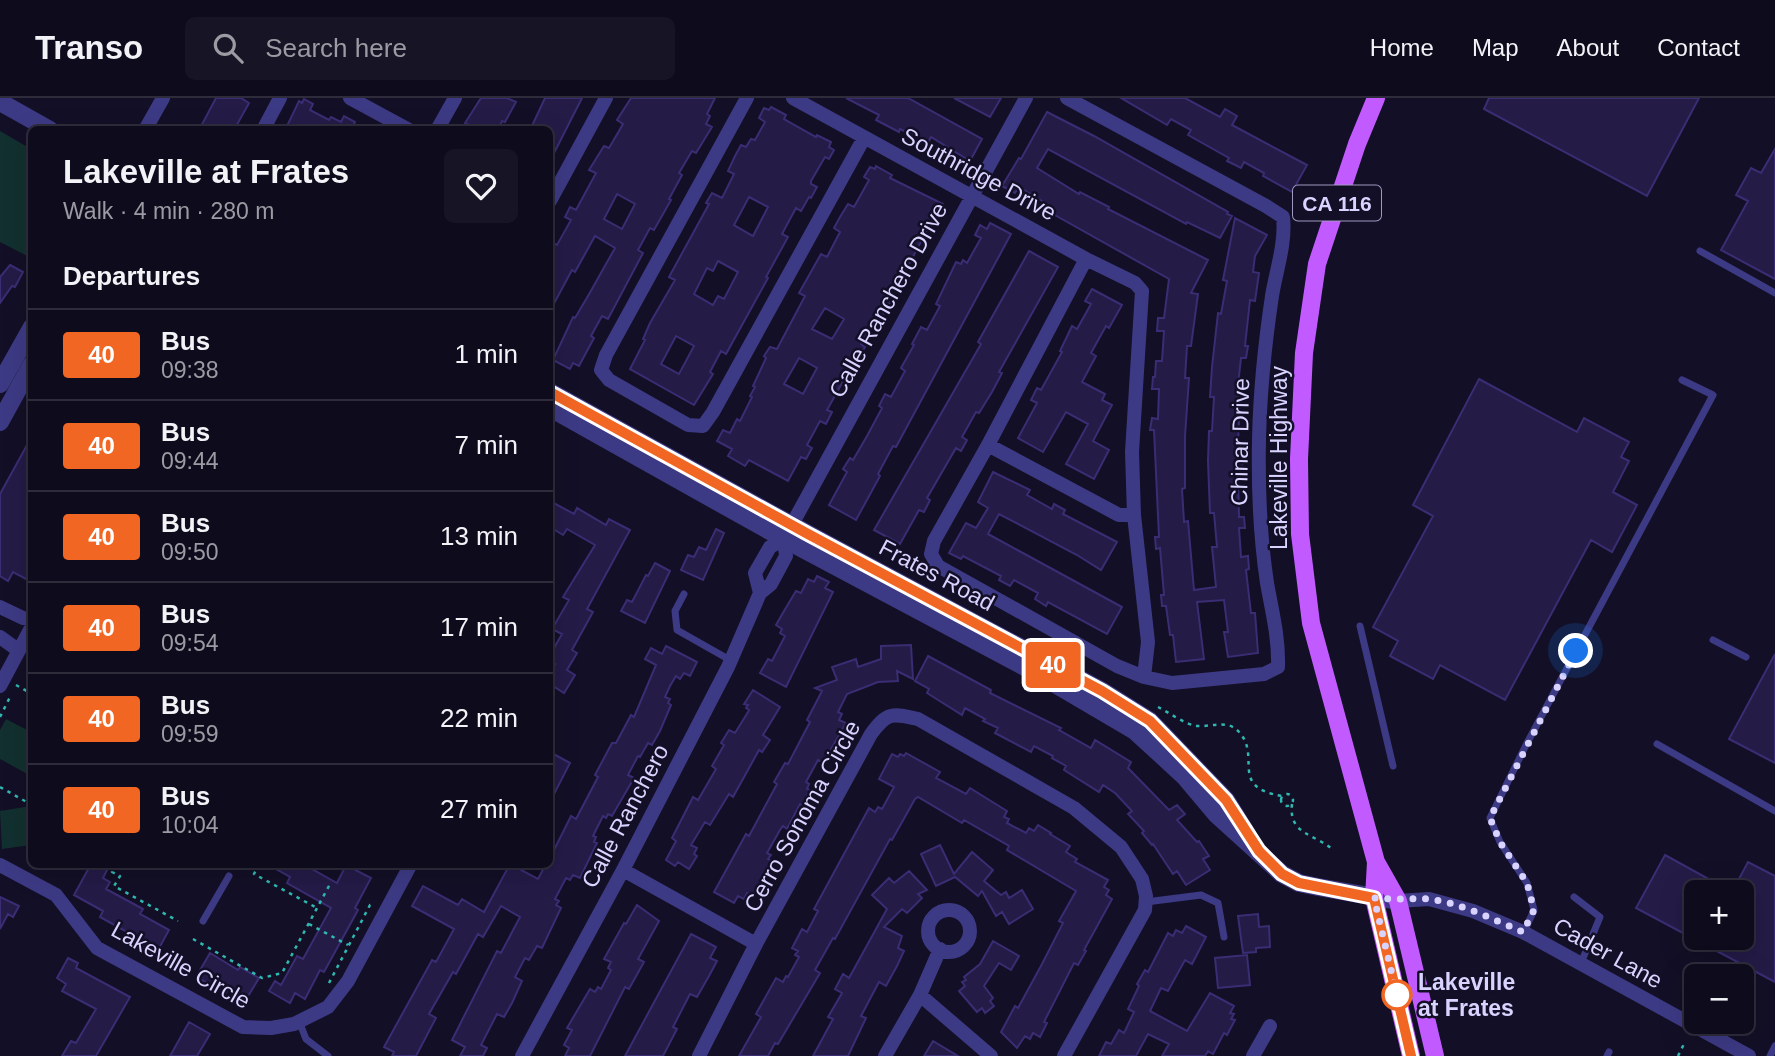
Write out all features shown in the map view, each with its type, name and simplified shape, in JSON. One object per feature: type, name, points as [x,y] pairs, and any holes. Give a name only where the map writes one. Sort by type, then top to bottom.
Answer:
[{"type":"main road","name":"Lakeville Highway","points":[[1376,98],[1357,144],[1317,264],[1304,353],[1299,459],[1300,534],[1311,623],[1376,862],[1398,901],[1435,1056]]},
{"type":"main road","name":"Lakeville Highway","points":[[1376,862],[1374,898],[1411,1056]]},
{"type":"street","points":[[147,126],[163,98]]},
{"type":"street","points":[[265,126],[280,98]]},
{"type":"street","points":[[350,98],[402,126]]},
{"type":"street","points":[[439,126],[455,98]]},
{"type":"street","points":[[553,195],[606,98]]},
{"type":"street","points":[[747,98],[606,355],[601,370],[609,380],[688,425],[703,426],[713,412],[864,138]]},
{"type":"street","name":"Southridge Drive","points":[[793,98],[1086,259],[1135,283],[1142,291],[1132,452],[1134,515]]},
{"type":"street","name":"Calle Ranchero Drive","points":[[788,532],[1026,98]]},
{"type":"street","name":"Chinar Drive","points":[[1067,98],[1255,199],[1283,217],[1284,229],[1263,366],[1259,440],[1260,504],[1267,581],[1279,647],[1278,667],[1265,674],[1172,683],[1144,677]]},
{"type":"street","points":[[0,102],[43,126]]},
{"type":"street","points":[[988,445],[1119,515],[1134,515],[1148,642],[1144,677],[1117,666],[937,566],[931,554],[934,541],[1086,259]]},
{"type":"street","points":[[0,384],[28,334]]},
{"type":"street","points":[[0,422],[28,371]]},
{"type":"street","name":"Frates Road","points":[[553,394],[788,532]]},
{"type":"street","name":"Frates Road","points":[[553,410],[1102,691],[1150,721],[1226,800],[1259,851],[1282,874],[1299,883],[1398,901]]},
{"type":"street","name":"Calle Ranchero","points":[[522,1056],[623,870],[730,660],[760,593],[755,573],[770,547],[788,532]]},
{"type":"street","points":[[0,607],[28,619]]},
{"type":"street","points":[[6,685],[18,650],[28,633]]},
{"type":"street","points":[[0,637],[18,650]]},
{"type":"street","name":"Cerro Sonoma Circle","points":[[699,1056],[756,944],[882,719],[897,714],[918,719],[1074,808],[1121,847],[1142,879],[1145,902]]},
{"type":"street","name":"Lakeville Circle","points":[[0,865],[56,895],[97,948],[243,1027],[271,1028],[299,1021],[328,1007],[348,981],[409,868]]},
{"type":"street","points":[[623,870],[756,944]]},
{"type":"street","name":"Cader Lane","points":[[1398,901],[1429,899],[1473,911],[1523,932],[1749,1056]]},
{"type":"street","points":[[1064,1056],[1144,910],[1145,902]]},
{"type":"street","points":[[885,1056],[920,995],[940,949]]},
{"type":"street","points":[[920,995],[991,1056]]},
{"type":"street","points":[[1254,1056],[1270,1026]]},
{"type":"lane","points":[[1700,251],[1775,293]]},
{"type":"lane","points":[[1523,932],[1534,910],[1527,883],[1500,842],[1490,818],[1532,733],[1713,395],[1682,380]]},
{"type":"lane","points":[[684,594],[675,611],[677,630],[730,660]]},
{"type":"lane","points":[[1360,626],[1393,766]]},
{"type":"lane","points":[[1713,640],[1746,657]]},
{"type":"lane","points":[[1657,744],[1775,811]]},
{"type":"lane","points":[[203,921],[229,876]]},
{"type":"lane","points":[[1145,902],[1201,895],[1217,903],[1224,937]]},
{"type":"lane","points":[[1574,897],[1600,917],[1581,964]]},
{"type":"lane","points":[[299,1021],[306,1040],[328,1056]]},
{"type":"lane","points":[[1770,1056],[1775,1046]]},
{"type":"path","points":[[6,685],[28,693]]},
{"type":"path","points":[[1152,703],[1188,724],[1232,726],[1240,732],[1245,742],[1250,778],[1270,794],[1292,795],[1292,817],[1302,832],[1333,850]]},
{"type":"path","points":[[0,787],[28,803]]},
{"type":"path","points":[[1282,796],[1283,804],[1292,804]]},
{"type":"path","points":[[114,868],[112,872],[120,876],[114,886],[178,921]]},
{"type":"path","points":[[257,868],[254,874],[317,908]]},
{"type":"path","points":[[193,939],[262,978],[282,972],[330,884]]},
{"type":"path","points":[[309,923],[348,945]]},
{"type":"path","points":[[1678,1056],[1684,1044]]},
{"type":"green space","points":[[0,131],[28,147],[28,256],[0,242]]},
{"type":"green space","points":[[6,719],[28,730],[28,774],[0,759],[0,730]]},
{"type":"green space","points":[[28,806],[28,845],[2,849],[0,811]]},
{"type":"building","points":[[216,98],[241,98],[249,103],[236,126],[201,126]]},
{"type":"building","points":[[481,98],[507,98],[516,102],[500,126],[471,126],[465,123]]},
{"type":"building","points":[[545,98],[582,98],[553,155],[553,126],[532,126]]},
{"type":"building","points":[[631,98],[715,98],[707,114],[710,116],[706,124],[712,127],[696,153],[692,151],[679,173],[682,175],[669,199],[671,200],[654,230],[650,228],[638,250],[643,253],[608,319],[602,316],[579,366],[573,363],[570,369],[553,360],[573,317],[575,318],[615,248],[595,236],[553,305],[553,243],[557,245],[571,220],[565,217],[570,207],[576,210],[596,173],[589,170],[604,146],[609,148],[623,124],[617,120]],"holes":[[[617,194],[635,204],[622,229],[604,219]]]},
{"type":"building","points":[[846,98],[908,98],[982,139],[970,161],[931,137],[928,143],[900,129],[899,132],[876,120],[879,115]]},
{"type":"building","points":[[954,98],[1001,98],[990,117]]},
{"type":"building","points":[[1121,98],[1185,98],[1220,117],[1225,109],[1237,116],[1232,125],[1307,165],[1292,192],[1244,162],[1241,168],[1227,161],[1229,158],[1188,135],[1191,130],[1171,119],[1167,125]]},
{"type":"building","points":[[1489,98],[1699,98],[1647,196],[1484,109]]},
{"type":"building","points":[[304,99],[313,104],[310,110],[329,120],[331,117],[341,122],[344,116],[355,122],[353,126],[287,126],[299,101],[302,103]]},
{"type":"building","points":[[771,107],[786,115],[784,119],[816,137],[817,135],[831,142],[829,147],[834,150],[829,159],[825,157],[811,181],[811,184],[817,187],[811,198],[809,197],[801,211],[796,208],[782,234],[788,237],[766,277],[768,278],[726,354],[721,351],[710,372],[713,374],[694,405],[630,369],[645,340],[643,339],[650,323],[675,280],[669,277],[709,204],[706,203],[712,193],[722,198],[734,174],[728,171],[735,156],[741,145],[746,147],[751,139],[755,140],[765,122],[759,118],[764,108],[769,110]],"holes":[[[749,197],[768,207],[753,236],[734,225]],[[718,261],[738,272],[724,299],[718,296],[713,305],[694,294],[707,268],[713,271]],[[676,336],[694,346],[679,374],[661,364]]]},
{"type":"building","points":[[1047,112],[1094,136],[1232,216],[1220,238],[1187,222],[1186,224],[1048,149],[1037,168],[1079,194],[1080,192],[1208,260],[1191,293],[1198,294],[1191,346],[1187,346],[1185,378],[1189,378],[1185,488],[1182,489],[1184,522],[1188,521],[1194,590],[1216,587],[1212,547],[1217,547],[1214,513],[1210,513],[1208,461],[1214,397],[1210,397],[1218,313],[1221,314],[1227,281],[1223,280],[1235,218],[1267,235],[1255,256],[1253,272],[1259,273],[1255,301],[1250,300],[1245,346],[1248,346],[1246,358],[1241,358],[1238,385],[1244,386],[1243,399],[1240,399],[1238,443],[1243,443],[1242,472],[1238,472],[1239,517],[1244,517],[1245,528],[1239,528],[1241,557],[1248,556],[1249,569],[1246,570],[1251,613],[1255,613],[1258,653],[1228,657],[1224,632],[1228,632],[1224,600],[1197,602],[1204,659],[1176,662],[1166,606],[1162,606],[1161,595],[1164,595],[1160,548],[1156,549],[1155,537],[1159,537],[1154,430],[1150,430],[1152,418],[1158,419],[1159,389],[1152,389],[1156,361],[1162,361],[1164,331],[1157,331],[1158,318],[1164,318],[1169,279],[1044,209],[1047,204],[1019,187],[1015,193],[1002,186],[1019,158],[1021,159]]},
{"type":"building","points":[[1775,149],[1775,279],[1721,250],[1748,201],[1736,195],[1751,168],[1761,173]]},
{"type":"building","points":[[876,166],[892,175],[890,178],[943,204],[905,272],[902,271],[886,299],[891,301],[879,322],[875,320],[861,344],[865,347],[827,410],[832,412],[826,424],[820,421],[807,445],[812,448],[806,459],[801,457],[788,481],[749,460],[745,466],[728,456],[732,449],[717,441],[723,430],[730,433],[737,419],[740,421],[752,397],[753,386],[766,358],[764,356],[770,347],[777,349],[805,296],[799,293],[821,254],[827,257],[840,232],[834,228],[848,204],[854,207],[869,180],[864,177],[870,167],[875,169]],"holes":[[[825,308],[844,319],[832,339],[812,329]],[[799,358],[817,368],[803,394],[784,384]]]},
{"type":"building","points":[[990,223],[1011,234],[896,447],[893,446],[856,520],[829,505],[847,472],[843,469],[850,458],[853,460],[867,436],[882,408],[879,406],[885,394],[891,397],[905,371],[901,368],[921,327],[927,330],[940,306],[936,304],[956,262],[961,264],[963,260],[967,263],[981,238],[975,235],[980,225],[987,229]]},
{"type":"building","points":[[1029,251],[1058,267],[999,372],[1002,373],[992,392],[979,413],[976,412],[962,437],[967,440],[961,451],[956,448],[927,498],[930,500],[924,512],[919,510],[900,544],[874,530],[981,344],[978,342]]},
{"type":"building","points":[[10,265],[23,272],[15,287],[12,286],[0,303],[0,277]]},
{"type":"building","points":[[1092,289],[1122,305],[1091,353],[1096,356],[1082,382],[1105,394],[1102,400],[1112,405],[1093,441],[1109,450],[1094,479],[1066,464],[1088,424],[1066,412],[1043,452],[1018,438],[1037,403],[1031,400],[1037,388],[1041,390],[1062,352],[1060,351],[1072,326],[1077,329],[1091,304],[1085,301]]},
{"type":"building","points":[[1479,379],[1577,432],[1584,418],[1629,442],[1621,457],[1629,461],[1613,492],[1637,505],[1612,552],[1591,540],[1505,700],[1440,665],[1433,679],[1390,656],[1398,641],[1373,627],[1433,516],[1413,505]]},
{"type":"building","points":[[28,443],[28,580],[13,572],[8,581],[0,576],[0,494]]},
{"type":"building","points":[[993,472],[1030,490],[1027,495],[1052,509],[1054,504],[1065,510],[1063,514],[1117,542],[1101,570],[999,514],[988,534],[1122,607],[1107,634],[1048,602],[1046,606],[1035,599],[1038,593],[1014,580],[1010,586],[999,580],[1001,576],[963,556],[961,559],[949,553],[966,523],[976,528],[988,508],[978,502]]},
{"type":"building","points":[[553,503],[574,514],[577,508],[606,525],[609,519],[630,530],[587,609],[593,612],[572,650],[577,653],[567,670],[575,675],[564,693],[553,686],[553,650],[562,634],[553,627],[569,600],[563,597],[595,545],[567,529],[563,535],[553,529]]},
{"type":"building","points":[[716,529],[724,533],[703,580],[681,570],[688,555],[694,557],[699,547],[706,550]]},
{"type":"building","points":[[655,563],[670,571],[645,623],[621,611],[627,600],[632,602]]},
{"type":"building","points":[[817,576],[829,582],[825,588],[833,592],[786,687],[760,673],[768,659],[772,661],[785,636],[780,633],[782,629],[776,625],[784,611],[796,591],[801,593],[808,579],[814,582]]},
{"type":"building","points":[[911,645],[913,679],[897,671],[898,681],[878,682],[847,694],[838,712],[842,714],[839,720],[846,723],[823,763],[818,760],[806,782],[809,784],[807,789],[810,790],[802,805],[800,804],[787,829],[783,826],[780,830],[767,853],[771,855],[768,859],[772,861],[753,896],[747,893],[744,899],[738,896],[734,903],[714,892],[746,834],[749,836],[777,784],[774,782],[785,763],[788,764],[810,722],[807,720],[822,691],[815,688],[837,680],[832,667],[856,659],[858,667],[881,659],[881,646]]},
{"type":"building","points":[[666,646],[697,662],[690,676],[684,673],[680,679],[676,676],[670,686],[665,697],[670,699],[668,703],[671,705],[660,731],[652,745],[648,743],[640,757],[638,756],[628,775],[634,778],[612,816],[603,816],[593,836],[596,837],[594,842],[597,843],[580,878],[573,875],[570,880],[566,878],[555,899],[559,901],[556,905],[561,908],[542,948],[537,946],[529,960],[525,958],[515,977],[522,981],[504,1017],[497,1014],[481,1045],[487,1048],[483,1056],[460,1056],[465,1047],[452,1040],[497,951],[501,953],[520,917],[501,906],[483,937],[478,934],[456,974],[453,972],[429,1014],[436,1018],[416,1056],[392,1056],[394,1052],[384,1047],[432,960],[436,962],[454,929],[412,906],[423,886],[458,905],[462,899],[484,912],[508,868],[517,868],[538,879],[544,868],[553,868],[553,852],[571,816],[576,819],[612,743],[616,743],[631,715],[634,717],[656,665],[645,659],[651,648],[662,654]]},
{"type":"building","points":[[1775,654],[1775,763],[1729,739]]},
{"type":"building","points":[[928,656],[991,690],[990,693],[1061,728],[1059,730],[1091,748],[1095,740],[1131,762],[1128,768],[1169,810],[1177,805],[1185,814],[1177,820],[1197,842],[1199,841],[1209,856],[1203,859],[1210,870],[1186,885],[1177,871],[1173,874],[1153,844],[1142,833],[1144,831],[1128,814],[1132,811],[1115,793],[1103,785],[1099,792],[1064,770],[1066,766],[1052,758],[1053,756],[1034,746],[1031,752],[995,733],[998,728],[983,721],[985,719],[965,708],[962,715],[927,693],[929,689],[915,681]]},
{"type":"building","points":[[753,690],[780,707],[763,735],[770,740],[762,752],[759,750],[733,797],[729,794],[710,825],[705,822],[691,845],[697,848],[694,854],[697,856],[689,869],[678,862],[675,866],[666,860],[676,841],[672,838],[693,797],[698,800],[716,769],[712,766],[724,745],[721,743],[729,730],[735,733],[748,712],[748,705],[744,704]]},
{"type":"building","points":[[906,753],[940,772],[936,778],[966,794],[970,788],[1007,811],[1004,817],[1009,819],[1007,823],[1026,833],[1029,828],[1034,831],[1038,825],[1051,833],[1070,846],[1066,852],[1077,859],[1075,862],[1108,880],[1104,887],[1109,890],[1106,895],[1112,899],[1078,965],[1074,963],[1044,1022],[1047,1023],[1040,1037],[1033,1033],[1030,1039],[1025,1036],[1017,1048],[1001,1032],[1015,1006],[1018,1008],[1042,964],[1063,923],[1059,921],[1076,891],[1007,850],[1009,846],[918,797],[892,840],[890,839],[835,939],[833,938],[815,970],[820,973],[778,1044],[775,1043],[768,1056],[739,1056],[761,1017],[756,1014],[776,978],[783,982],[799,957],[795,955],[798,951],[792,948],[802,929],[807,932],[818,911],[814,909],[869,808],[875,812],[878,807],[882,809],[894,787],[879,779],[892,754],[898,757]]},
{"type":"building","points":[[553,754],[570,763],[553,796]]},
{"type":"building","points":[[940,845],[954,874],[972,852],[993,870],[984,881],[1001,895],[1006,892],[1009,898],[1022,890],[1033,909],[1009,924],[1002,912],[996,916],[982,891],[978,896],[955,877],[936,886],[921,854]]},
{"type":"building","points":[[1665,855],[1710,880],[1684,880],[1684,934],[1636,908]]},
{"type":"building","points":[[1748,862],[1775,876],[1775,982],[1754,971],[1754,964],[1741,964],[1715,950],[1754,950],[1754,880],[1738,880]]},
{"type":"building","points":[[89,868],[108,868],[103,878],[110,882],[106,889],[143,909],[140,914],[169,930],[156,954],[126,938],[129,933],[100,917],[103,911],[74,895]]},
{"type":"building","points":[[274,868],[310,868],[337,883],[344,868],[352,868],[371,878],[355,908],[358,910],[324,972],[320,970],[305,999],[295,993],[290,1003],[269,991],[275,981],[281,985],[297,956],[303,959],[331,908],[287,883],[290,877]]},
{"type":"building","points":[[909,871],[927,890],[918,894],[922,898],[907,913],[902,909],[884,927],[902,936],[898,948],[904,951],[897,966],[886,986],[879,982],[861,1016],[866,1018],[848,1056],[813,1056],[833,1019],[828,1017],[842,993],[835,989],[843,974],[849,978],[887,909],[872,895],[889,878],[894,883]]},
{"type":"building","points":[[0,897],[19,906],[13,917],[8,914],[0,929]]},
{"type":"building","points":[[637,905],[659,921],[638,959],[644,962],[629,989],[625,987],[590,1056],[565,1056],[569,1048],[564,1045],[572,1030],[567,1028],[590,989],[595,992],[598,987],[601,989],[611,970],[608,968],[611,962],[604,959]]},
{"type":"building","points":[[1258,914],[1259,927],[1269,926],[1270,947],[1243,953],[1238,916]]},
{"type":"building","points":[[1186,926],[1206,937],[1192,964],[1185,960],[1168,991],[1161,988],[1150,1011],[1187,1031],[1210,993],[1234,1006],[1230,1013],[1234,1014],[1231,1019],[1235,1020],[1227,1035],[1224,1033],[1213,1054],[1208,1051],[1205,1056],[1162,1056],[1169,1044],[1148,1034],[1136,1056],[1099,1056],[1106,1042],[1111,1044],[1119,1030],[1124,1033],[1134,1012],[1128,1009],[1139,986],[1137,984],[1145,970],[1148,972],[1168,933],[1173,936],[1176,930],[1182,933]]},
{"type":"building","points":[[691,934],[716,947],[710,958],[717,961],[709,976],[697,997],[690,994],[673,1027],[677,1029],[663,1056],[625,1056]]},
{"type":"building","points":[[993,941],[1019,956],[1011,970],[999,963],[984,986],[993,998],[990,1001],[994,1006],[985,1013],[982,1008],[977,1012],[959,991],[965,986],[962,982],[966,980],[964,977],[980,964]]},
{"type":"building","points":[[210,953],[238,970],[240,967],[259,978],[247,998],[229,988],[226,993],[196,977]]},
{"type":"building","points":[[1247,955],[1250,985],[1218,988],[1215,958]]},
{"type":"building","points":[[68,958],[78,963],[76,968],[130,997],[96,1056],[62,1056],[71,1041],[76,1043],[96,1009],[62,991],[66,984],[57,978]]},
{"type":"building","points":[[189,1022],[210,1034],[197,1056],[170,1056]]},
{"type":"building","points":[[933,1041],[958,1056],[924,1056]]},
{"type":"bus line","name":"40","points":[[553,394],[1102,691],[1150,721],[1226,800],[1259,851],[1282,874],[1299,883],[1374,898],[1411,1056]]},
{"type":"place","name":"Lakeville at Frates","points":[[1397,995]]},
{"type":"route","points":[[1397,995],[1374,898],[1398,901],[1429,899],[1473,911],[1523,932],[1534,910],[1527,883],[1500,842],[1490,818],[1576,651]]}]
